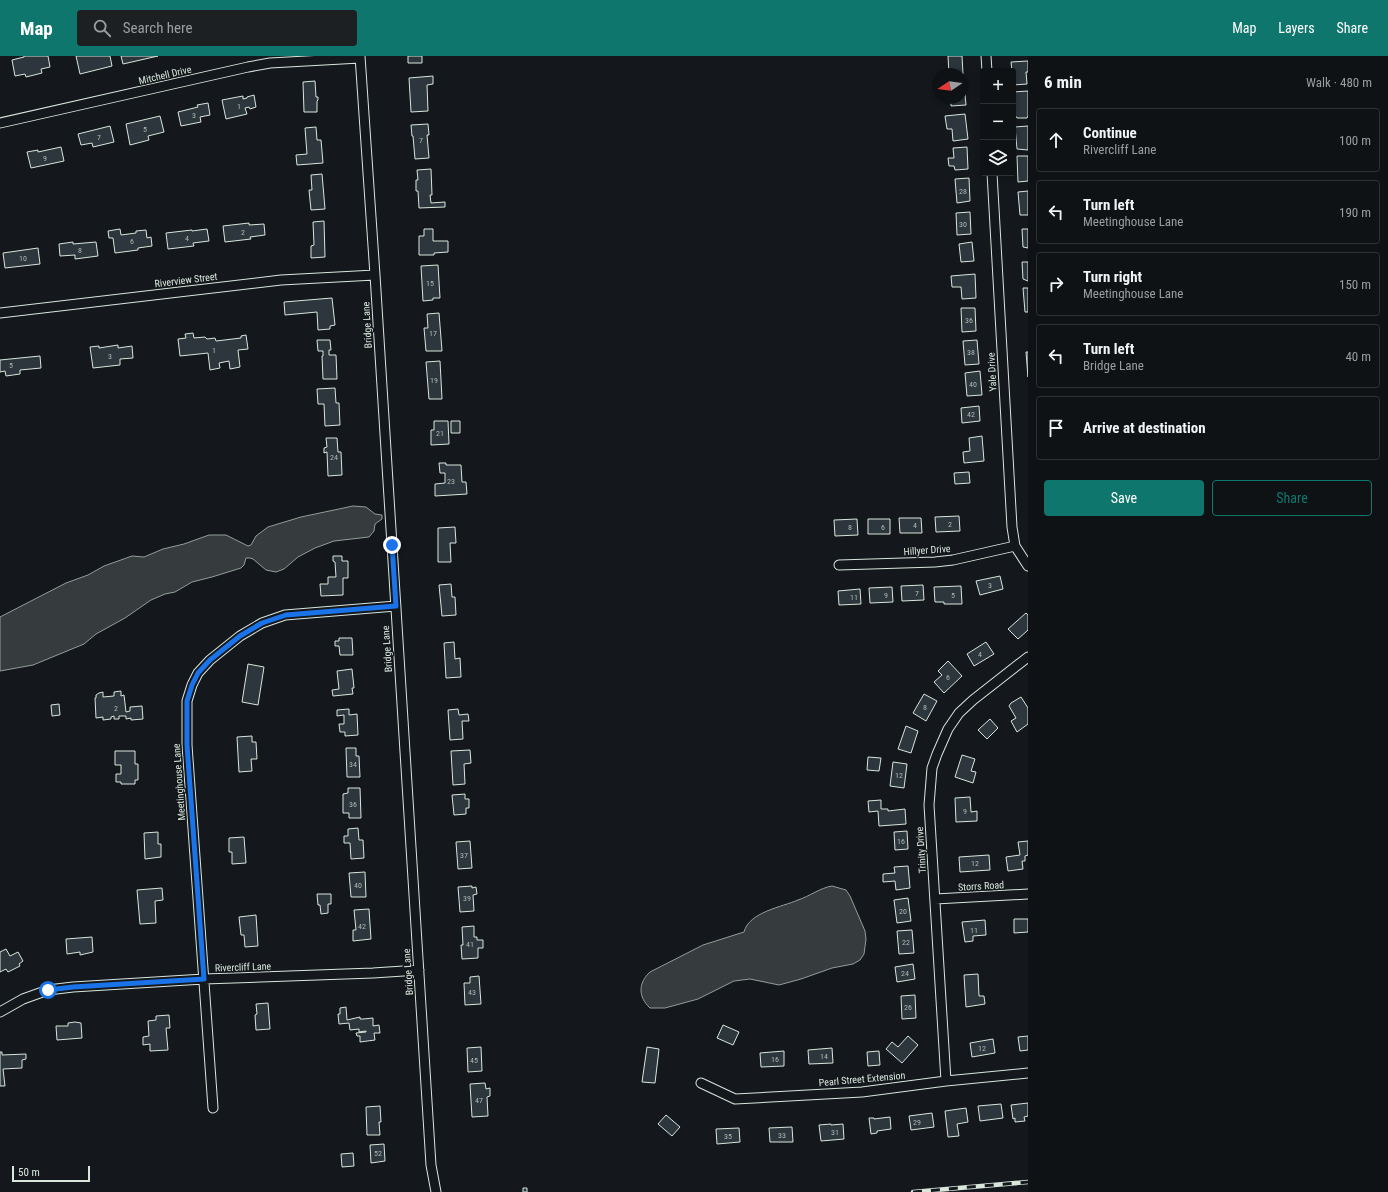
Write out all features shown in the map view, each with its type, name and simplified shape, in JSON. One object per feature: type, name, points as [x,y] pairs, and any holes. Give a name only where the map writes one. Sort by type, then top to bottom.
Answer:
[{"type":"street","points":[[986,56],[987,68]]},
{"type":"street","name":"Mitchell Drive","points":[[0,123],[248,67],[270,63],[360,57]]},
{"type":"street","name":"Bridge Lane","points":[[360,57],[431,1165],[436,1192]]},
{"type":"street","name":"Yale Drive","points":[[992,176],[1012,527],[1015,546],[1028,566]]},
{"type":"street","name":"Riverview Street","points":[[0,313],[271,281],[375,274]]},
{"type":"street","name":"Hillyer Drive","points":[[839,565],[935,562],[953,560],[1015,546]]},
{"type":"street","name":"Meetinghouse Lane","points":[[213,1108],[187,745],[187,701],[192,685],[198,673],[210,660],[240,636],[262,623],[286,615],[396,606]]},
{"type":"street","name":"Trinity Drive","points":[[946,1081],[929,805],[932,768],[948,729],[959,713],[973,700],[1028,657]]},
{"type":"street","name":"Storrs Road","points":[[935,899],[1028,894]]},
{"type":"street","name":"Rivercliff Lane","points":[[0,1012],[22,999],[48,990],[73,987],[204,979],[419,970]]},
{"type":"street","name":"Pearl Street Extension","points":[[701,1083],[734,1099],[862,1092],[946,1081],[1028,1073]]},
{"type":"shaded area","points":[[353,506],[366,507],[375,514],[382,515],[382,519],[375,524],[374,531],[369,537],[334,541],[315,548],[298,557],[284,569],[276,572],[266,570],[253,559],[246,558],[244,565],[241,568],[192,582],[175,592],[165,594],[151,600],[125,618],[96,634],[84,644],[33,665],[0,671],[0,617],[66,583],[88,575],[104,566],[132,556],[144,557],[163,549],[184,544],[209,535],[226,535],[248,546],[251,545],[256,536],[268,527],[301,517]]},
{"type":"shaded area","points":[[832,886],[846,890],[865,931],[866,939],[864,954],[860,960],[853,964],[832,968],[779,985],[750,979],[734,981],[698,999],[665,1008],[650,1008],[646,1004],[641,990],[643,981],[650,972],[703,945],[744,932],[747,925],[752,920],[767,911],[802,898],[823,888]]},
{"type":"building","points":[[24,56],[48,56],[50,67],[41,69],[42,73],[26,77],[25,74],[15,76],[12,60]]},
{"type":"building","points":[[76,56],[110,56],[112,66],[80,74]]},
{"type":"building","points":[[121,56],[158,56],[123,64]]},
{"type":"building","points":[[408,56],[422,56],[422,63],[408,63]]},
{"type":"building","points":[[948,56],[962,56],[963,68],[949,68]]},
{"type":"building","points":[[1028,61],[1028,72],[1026,72],[1027,84],[1016,85],[1016,68],[1012,68],[1011,62]]},
{"type":"building","points":[[433,76],[433,84],[427,85],[428,111],[411,112],[409,78]]},
{"type":"building","points":[[315,81],[316,97],[318,97],[317,112],[304,112],[303,82]]},
{"type":"building","points":[[1028,91],[1027,118],[1016,117],[1016,92]]},
{"type":"building","points":[[254,95],[256,107],[250,109],[249,107],[245,108],[247,114],[226,119],[222,100],[243,96],[243,99]]},
{"type":"building","points":[[208,103],[210,115],[200,117],[201,122],[181,126],[178,112],[198,107],[197,105]]},
{"type":"building","points":[[951,104],[966,104],[966,105],[951,106]]},
{"type":"building","points":[[965,114],[968,139],[953,141],[952,129],[947,129],[945,116]]},
{"type":"building","points":[[160,116],[164,132],[148,136],[149,140],[130,145],[126,124]]},
{"type":"building","points":[[428,124],[429,135],[427,135],[429,158],[415,159],[411,125]]},
{"type":"building","points":[[110,126],[114,142],[93,147],[92,143],[81,145],[78,134]]},
{"type":"building","points":[[1028,126],[1028,150],[1017,149],[1016,127]]},
{"type":"building","points":[[316,127],[317,140],[321,140],[323,163],[297,165],[296,155],[307,154],[305,128]]},
{"type":"building","points":[[61,147],[64,161],[31,168],[27,152],[38,150],[38,152]]},
{"type":"building","points":[[967,147],[968,169],[955,170],[954,166],[949,166],[948,158],[954,158],[953,148]]},
{"type":"building","points":[[1017,156],[1028,156],[1028,181],[1018,182]]},
{"type":"building","points":[[431,169],[431,203],[445,202],[445,207],[419,208],[418,191],[416,191],[416,180],[418,180],[417,170]]},
{"type":"building","points":[[322,174],[325,209],[311,210],[309,190],[312,190],[311,175]]},
{"type":"building","points":[[969,178],[970,201],[957,203],[955,179]]},
{"type":"building","points":[[1028,191],[1028,215],[1020,215],[1018,192]]},
{"type":"building","points":[[970,212],[971,234],[957,235],[956,213]]},
{"type":"building","points":[[324,221],[325,257],[311,258],[311,246],[314,245],[313,222]]},
{"type":"building","points":[[249,223],[249,225],[264,224],[265,235],[250,237],[251,239],[225,242],[223,226]]},
{"type":"building","points":[[120,229],[121,235],[146,230],[147,238],[151,237],[152,246],[138,248],[138,250],[115,253],[113,238],[109,238],[108,231]]},
{"type":"building","points":[[207,229],[209,241],[193,243],[194,246],[168,249],[166,233]]},
{"type":"building","points":[[424,229],[433,229],[433,241],[448,241],[448,252],[434,253],[434,255],[419,255],[419,236],[424,236]]},
{"type":"building","points":[[1022,229],[1028,229],[1028,248],[1023,247]]},
{"type":"building","points":[[73,242],[73,244],[96,242],[98,256],[75,259],[75,255],[60,256],[59,244]]},
{"type":"building","points":[[972,242],[974,261],[961,262],[959,244]]},
{"type":"building","points":[[38,248],[40,264],[5,268],[3,253]]},
{"type":"building","points":[[1022,262],[1028,262],[1028,281],[1023,279]]},
{"type":"building","points":[[438,265],[440,298],[433,298],[433,300],[423,301],[421,266]]},
{"type":"building","points":[[975,274],[976,298],[962,299],[961,287],[952,287],[951,276]]},
{"type":"building","points":[[1023,288],[1028,288],[1028,312],[1025,312]]},
{"type":"building","points":[[332,298],[335,325],[330,326],[330,329],[318,330],[317,312],[285,315],[284,302]]},
{"type":"building","points":[[961,308],[975,308],[976,331],[962,332]]},
{"type":"building","points":[[439,313],[442,351],[426,351],[424,328],[428,328],[427,314]]},
{"type":"building","points":[[193,333],[194,338],[215,338],[216,341],[241,338],[241,336],[246,335],[248,349],[238,350],[240,367],[230,369],[229,361],[219,363],[220,368],[210,370],[208,353],[180,356],[178,339],[186,338],[185,334]]},
{"type":"building","points":[[317,340],[330,340],[331,350],[329,350],[329,355],[336,355],[337,379],[323,379],[323,351],[318,351]]},
{"type":"building","points":[[977,340],[979,364],[965,365],[963,341]]},
{"type":"building","points":[[118,345],[118,348],[132,346],[133,358],[120,359],[120,365],[93,368],[90,347],[99,346],[99,348]]},
{"type":"building","points":[[1026,352],[1028,352],[1028,377]]},
{"type":"building","points":[[40,356],[41,368],[20,370],[20,374],[6,376],[5,371],[0,372],[0,360]]},
{"type":"building","points":[[440,361],[442,399],[429,399],[426,362]]},
{"type":"building","points":[[980,371],[982,395],[967,396],[965,373]]},
{"type":"building","points":[[335,388],[336,403],[339,403],[340,425],[325,426],[324,404],[318,404],[317,389]]},
{"type":"building","points":[[979,406],[980,421],[962,423],[961,408]]},
{"type":"building","points":[[434,421],[448,421],[449,444],[431,445],[431,430],[434,430]]},
{"type":"building","points":[[451,421],[460,421],[460,433],[451,433]]},
{"type":"building","points":[[982,436],[984,461],[964,463],[963,452],[970,451],[969,438]]},
{"type":"building","points":[[326,438],[337,438],[338,452],[341,452],[342,475],[328,476],[327,452],[324,453],[324,448],[327,447]]},
{"type":"building","points":[[439,463],[446,463],[446,465],[461,465],[462,482],[466,482],[467,494],[435,496],[435,484],[445,483],[445,473],[440,473]]},
{"type":"building","points":[[969,472],[970,483],[955,484],[954,473]]},
{"type":"building","points":[[959,516],[960,531],[936,532],[935,517]]},
{"type":"building","points":[[899,518],[921,518],[922,533],[900,533]]},
{"type":"building","points":[[857,519],[858,535],[835,536],[834,520]]},
{"type":"building","points":[[868,519],[890,519],[890,534],[868,534]]},
{"type":"building","points":[[455,527],[456,543],[450,543],[451,562],[438,562],[438,528]]},
{"type":"building","points":[[333,556],[342,556],[342,561],[348,561],[348,578],[343,578],[343,595],[321,596],[320,584],[328,584],[328,577],[336,577]]},
{"type":"building","points":[[1000,576],[1003,589],[980,595],[976,581]]},
{"type":"building","points":[[451,584],[452,597],[455,597],[456,615],[442,616],[439,585]]},
{"type":"building","points":[[923,585],[924,600],[902,601],[901,586]]},
{"type":"building","points":[[961,586],[962,604],[944,604],[944,602],[935,602],[934,587]]},
{"type":"building","points":[[892,587],[893,602],[870,603],[869,588]]},
{"type":"building","points":[[860,589],[861,604],[839,605],[838,591]]},
{"type":"building","points":[[1026,613],[1028,615],[1028,630],[1018,639],[1008,629]]},
{"type":"building","points":[[339,638],[352,638],[353,655],[340,655],[339,646],[335,646],[335,641],[339,641]]},
{"type":"building","points":[[454,642],[455,659],[460,658],[461,677],[446,678],[444,643]]},
{"type":"building","points":[[986,642],[994,654],[974,666],[967,654]]},
{"type":"building","points":[[948,661],[962,676],[944,693],[934,682],[942,675],[938,671]]},
{"type":"building","points":[[248,664],[264,667],[258,705],[242,702]]},
{"type":"building","points":[[352,669],[354,688],[352,688],[353,694],[333,696],[332,690],[339,689],[337,671]]},
{"type":"building","points":[[121,691],[121,696],[124,695],[126,712],[130,711],[130,707],[142,706],[143,719],[131,720],[131,718],[126,719],[126,716],[119,716],[119,719],[114,719],[114,716],[111,717],[111,719],[103,720],[103,717],[96,718],[96,695],[103,692],[103,697],[114,696],[114,692]]},
{"type":"building","points":[[924,694],[937,701],[926,721],[913,713]]},
{"type":"building","points":[[1021,697],[1028,708],[1028,724],[1017,732],[1011,721],[1016,718],[1009,706]]},
{"type":"building","points":[[59,704],[60,715],[52,716],[51,705]]},
{"type":"building","points":[[349,709],[349,715],[357,714],[358,735],[345,736],[345,732],[340,732],[339,724],[344,724],[344,715],[337,716],[337,710]]},
{"type":"building","points":[[458,709],[459,715],[468,714],[469,721],[462,721],[463,739],[450,740],[448,710]]},
{"type":"building","points":[[990,719],[998,728],[987,739],[978,730]]},
{"type":"building","points":[[906,726],[918,731],[911,753],[898,749]]},
{"type":"building","points":[[252,736],[252,742],[256,742],[257,759],[251,759],[252,771],[239,772],[237,737]]},
{"type":"building","points":[[346,748],[356,748],[356,756],[359,756],[360,777],[347,777]]},
{"type":"building","points":[[470,750],[471,763],[464,764],[465,784],[453,785],[451,751]]},
{"type":"building","points":[[115,751],[135,751],[135,764],[138,764],[138,780],[135,780],[135,784],[121,784],[121,782],[116,782],[116,774],[121,774],[121,765],[115,765]]},
{"type":"building","points":[[962,755],[975,759],[971,771],[976,772],[973,783],[955,777]]},
{"type":"building","points":[[868,757],[881,758],[879,771],[867,770]]},
{"type":"building","points":[[893,762],[907,764],[904,788],[890,786]]},
{"type":"building","points":[[348,788],[360,788],[361,818],[349,818],[349,813],[343,813],[343,794],[348,793]]},
{"type":"building","points":[[465,794],[465,799],[469,799],[469,808],[466,808],[466,814],[454,815],[452,795]]},
{"type":"building","points":[[970,797],[971,812],[977,811],[977,821],[956,822],[955,798]]},
{"type":"building","points":[[881,800],[881,809],[888,809],[888,811],[905,809],[906,824],[879,826],[878,811],[869,812],[868,801]]},
{"type":"building","points":[[358,828],[359,840],[363,840],[364,858],[351,859],[350,843],[344,843],[344,836],[348,836],[348,829]]},
{"type":"building","points":[[907,831],[908,849],[895,850],[894,832]]},
{"type":"building","points":[[158,832],[158,844],[161,844],[161,857],[145,859],[144,833]]},
{"type":"building","points":[[244,837],[246,863],[232,864],[232,852],[229,852],[229,838]]},
{"type":"building","points":[[470,841],[472,868],[458,869],[456,842]]},
{"type":"building","points":[[1028,841],[1028,855],[1025,856],[1025,861],[1022,861],[1023,869],[1008,871],[1006,857],[1020,855],[1018,842]]},
{"type":"building","points":[[989,855],[990,870],[960,872],[959,857]]},
{"type":"building","points":[[908,866],[910,888],[896,890],[895,881],[883,882],[883,874],[895,873],[894,867]]},
{"type":"building","points":[[365,872],[366,897],[351,897],[349,873]]},
{"type":"building","points":[[472,886],[472,888],[476,887],[477,894],[473,895],[474,911],[460,912],[458,887]]},
{"type":"building","points":[[162,888],[163,900],[155,901],[156,923],[140,924],[137,890]]},
{"type":"building","points":[[317,894],[331,894],[331,904],[328,904],[328,913],[321,914]]},
{"type":"building","points":[[908,898],[911,921],[897,923],[894,900]]},
{"type":"building","points":[[369,909],[371,939],[353,941],[353,930],[356,930],[354,910]]},
{"type":"building","points":[[256,915],[258,946],[245,947],[244,935],[241,935],[239,917]]},
{"type":"building","points":[[1014,919],[1028,919],[1028,932],[1014,933]]},
{"type":"building","points":[[985,920],[986,935],[973,936],[973,941],[965,942],[962,922]]},
{"type":"building","points":[[474,926],[474,937],[477,937],[477,940],[483,940],[483,948],[478,948],[478,958],[462,959],[462,927]]},
{"type":"building","points":[[912,930],[914,953],[899,954],[897,931]]},
{"type":"building","points":[[92,937],[93,952],[80,955],[80,952],[67,954],[66,939]]},
{"type":"building","points":[[6,949],[10,956],[18,952],[23,961],[19,964],[20,966],[8,972],[6,969],[0,972],[0,952]]},
{"type":"building","points":[[913,964],[915,979],[897,982],[895,967]]},
{"type":"building","points":[[978,974],[979,996],[984,996],[985,1004],[966,1007],[964,975]]},
{"type":"building","points":[[479,976],[481,1004],[465,1005],[464,983],[470,983],[470,977]]},
{"type":"building","points":[[915,995],[916,1018],[902,1019],[901,996]]},
{"type":"building","points":[[268,1003],[270,1029],[256,1030],[256,1004]]},
{"type":"building","points":[[346,1007],[347,1020],[360,1017],[360,1019],[373,1018],[373,1026],[379,1025],[380,1033],[374,1033],[375,1040],[360,1042],[360,1036],[357,1036],[356,1033],[366,1031],[359,1032],[359,1029],[350,1030],[349,1023],[339,1024],[338,1014],[340,1014],[340,1008]]},
{"type":"building","points":[[169,1015],[170,1028],[166,1028],[168,1050],[150,1051],[150,1044],[143,1045],[143,1037],[149,1036],[148,1021],[156,1020],[156,1016]]},
{"type":"building","points":[[68,1023],[81,1023],[82,1038],[57,1040],[56,1026],[68,1026]]},
{"type":"building","points":[[723,1025],[739,1032],[733,1045],[717,1038]]},
{"type":"building","points":[[908,1036],[918,1045],[902,1063],[886,1049],[892,1042],[898,1047]]},
{"type":"building","points":[[1028,1036],[1028,1050],[1020,1051],[1018,1037]]},
{"type":"building","points":[[993,1039],[995,1053],[972,1057],[970,1043]]},
{"type":"building","points":[[481,1047],[482,1071],[468,1072],[467,1048]]},
{"type":"building","points":[[647,1047],[659,1049],[655,1083],[642,1082]]},
{"type":"building","points":[[832,1048],[833,1063],[809,1064],[808,1050]]},
{"type":"building","points":[[784,1051],[784,1066],[761,1067],[760,1053]]},
{"type":"building","points":[[879,1051],[880,1065],[868,1066],[867,1052]]},
{"type":"building","points":[[0,1052],[2,1052],[2,1055],[26,1054],[26,1059],[22,1060],[22,1068],[3,1069],[5,1086],[0,1086]]},
{"type":"building","points":[[485,1083],[486,1089],[490,1088],[490,1096],[487,1097],[488,1116],[472,1117],[470,1084]]},
{"type":"building","points":[[1028,1103],[1028,1116],[1024,1117],[1025,1121],[1015,1122],[1015,1118],[1013,1119],[1011,1105]]},
{"type":"building","points":[[1001,1104],[1003,1118],[980,1121],[978,1106]]},
{"type":"building","points":[[380,1106],[380,1135],[367,1135],[366,1107]]},
{"type":"building","points":[[966,1108],[968,1122],[957,1124],[959,1136],[948,1137],[945,1111]]},
{"type":"building","points":[[932,1113],[934,1127],[911,1130],[909,1116]]},
{"type":"building","points":[[666,1115],[680,1127],[672,1136],[658,1124]]},
{"type":"building","points":[[890,1117],[891,1129],[877,1131],[877,1133],[871,1134],[869,1118],[874,1119]]},
{"type":"building","points":[[843,1124],[844,1139],[821,1141],[819,1125]]},
{"type":"building","points":[[792,1127],[793,1142],[770,1142],[769,1128]]},
{"type":"building","points":[[739,1128],[740,1142],[717,1144],[716,1129]]},
{"type":"building","points":[[384,1144],[385,1161],[371,1163],[370,1145]]},
{"type":"building","points":[[353,1153],[354,1166],[342,1167],[341,1154]]},
{"type":"building","points":[[523,1188],[527,1188],[527,1192],[523,1192]]},
{"type":"railway","points":[[913,1192],[1028,1182]]},
{"type":"route","points":[[48,990],[73,987],[204,979],[187,745],[187,701],[192,685],[198,673],[210,660],[240,636],[262,623],[286,615],[396,606],[392,545]]}]
